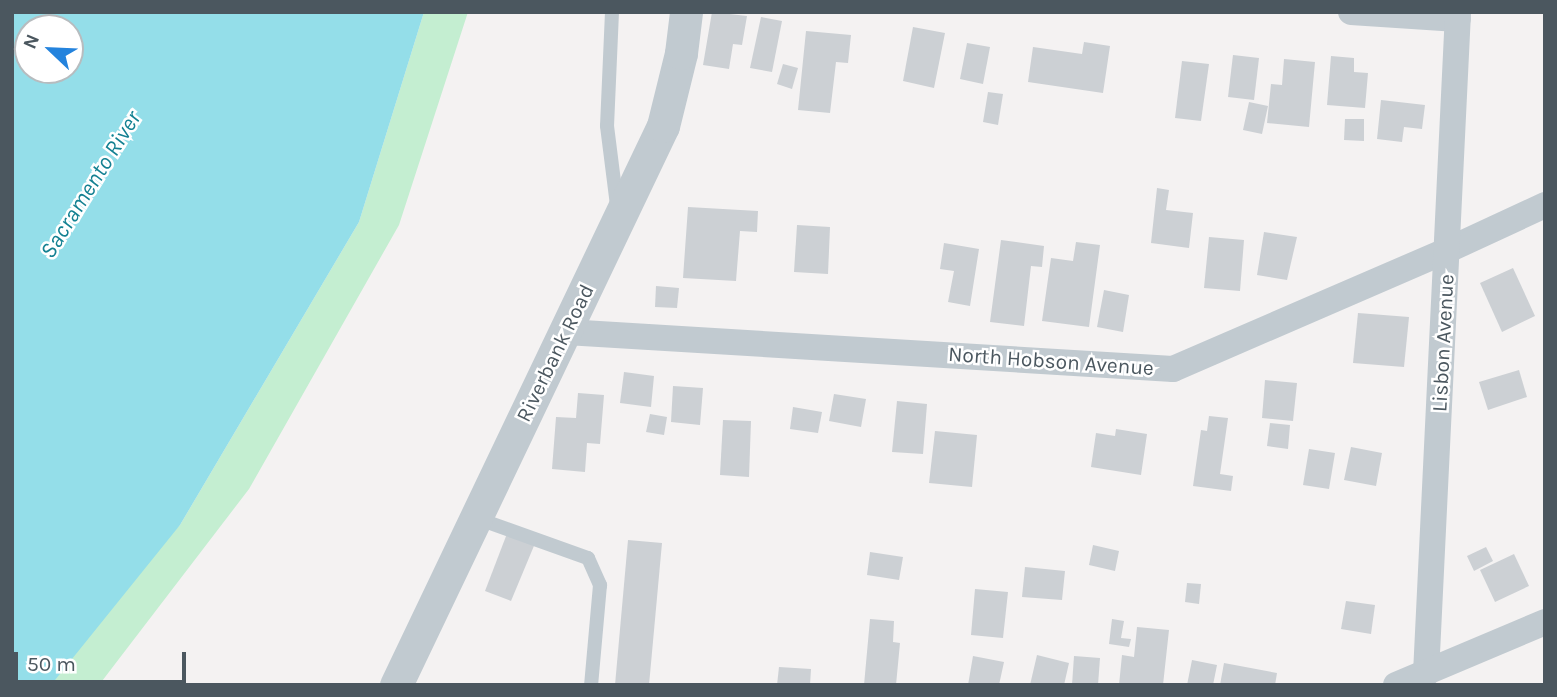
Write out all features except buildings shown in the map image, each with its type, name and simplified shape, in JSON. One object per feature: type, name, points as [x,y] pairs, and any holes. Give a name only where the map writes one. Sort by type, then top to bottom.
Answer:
[{"type":"street","name":"Riverbank Road","points":[[396,685],[663,127],[681,52],[686,12]]},
{"type":"street","points":[[1351,12],[1458,16]]},
{"type":"street","name":"Lisbon Avenue","points":[[1426,674],[1458,16]]},
{"type":"street","name":"North Hobson Avenue","points":[[566,332],[1173,369],[1545,205]]},
{"type":"street","points":[[1396,685],[1545,622]]},
{"type":"lane","points":[[612,12],[607,126],[619,221]]},
{"type":"lane","points":[[475,517],[588,558],[600,585],[591,685]]},
{"type":"green space","points":[[424,12],[468,12],[399,225],[249,489],[99,685],[28,685],[180,525],[359,222]]},
{"type":"water","name":"Sacramento River","points":[[12,12],[424,12],[359,222],[180,525],[51,685],[12,685]]}]
